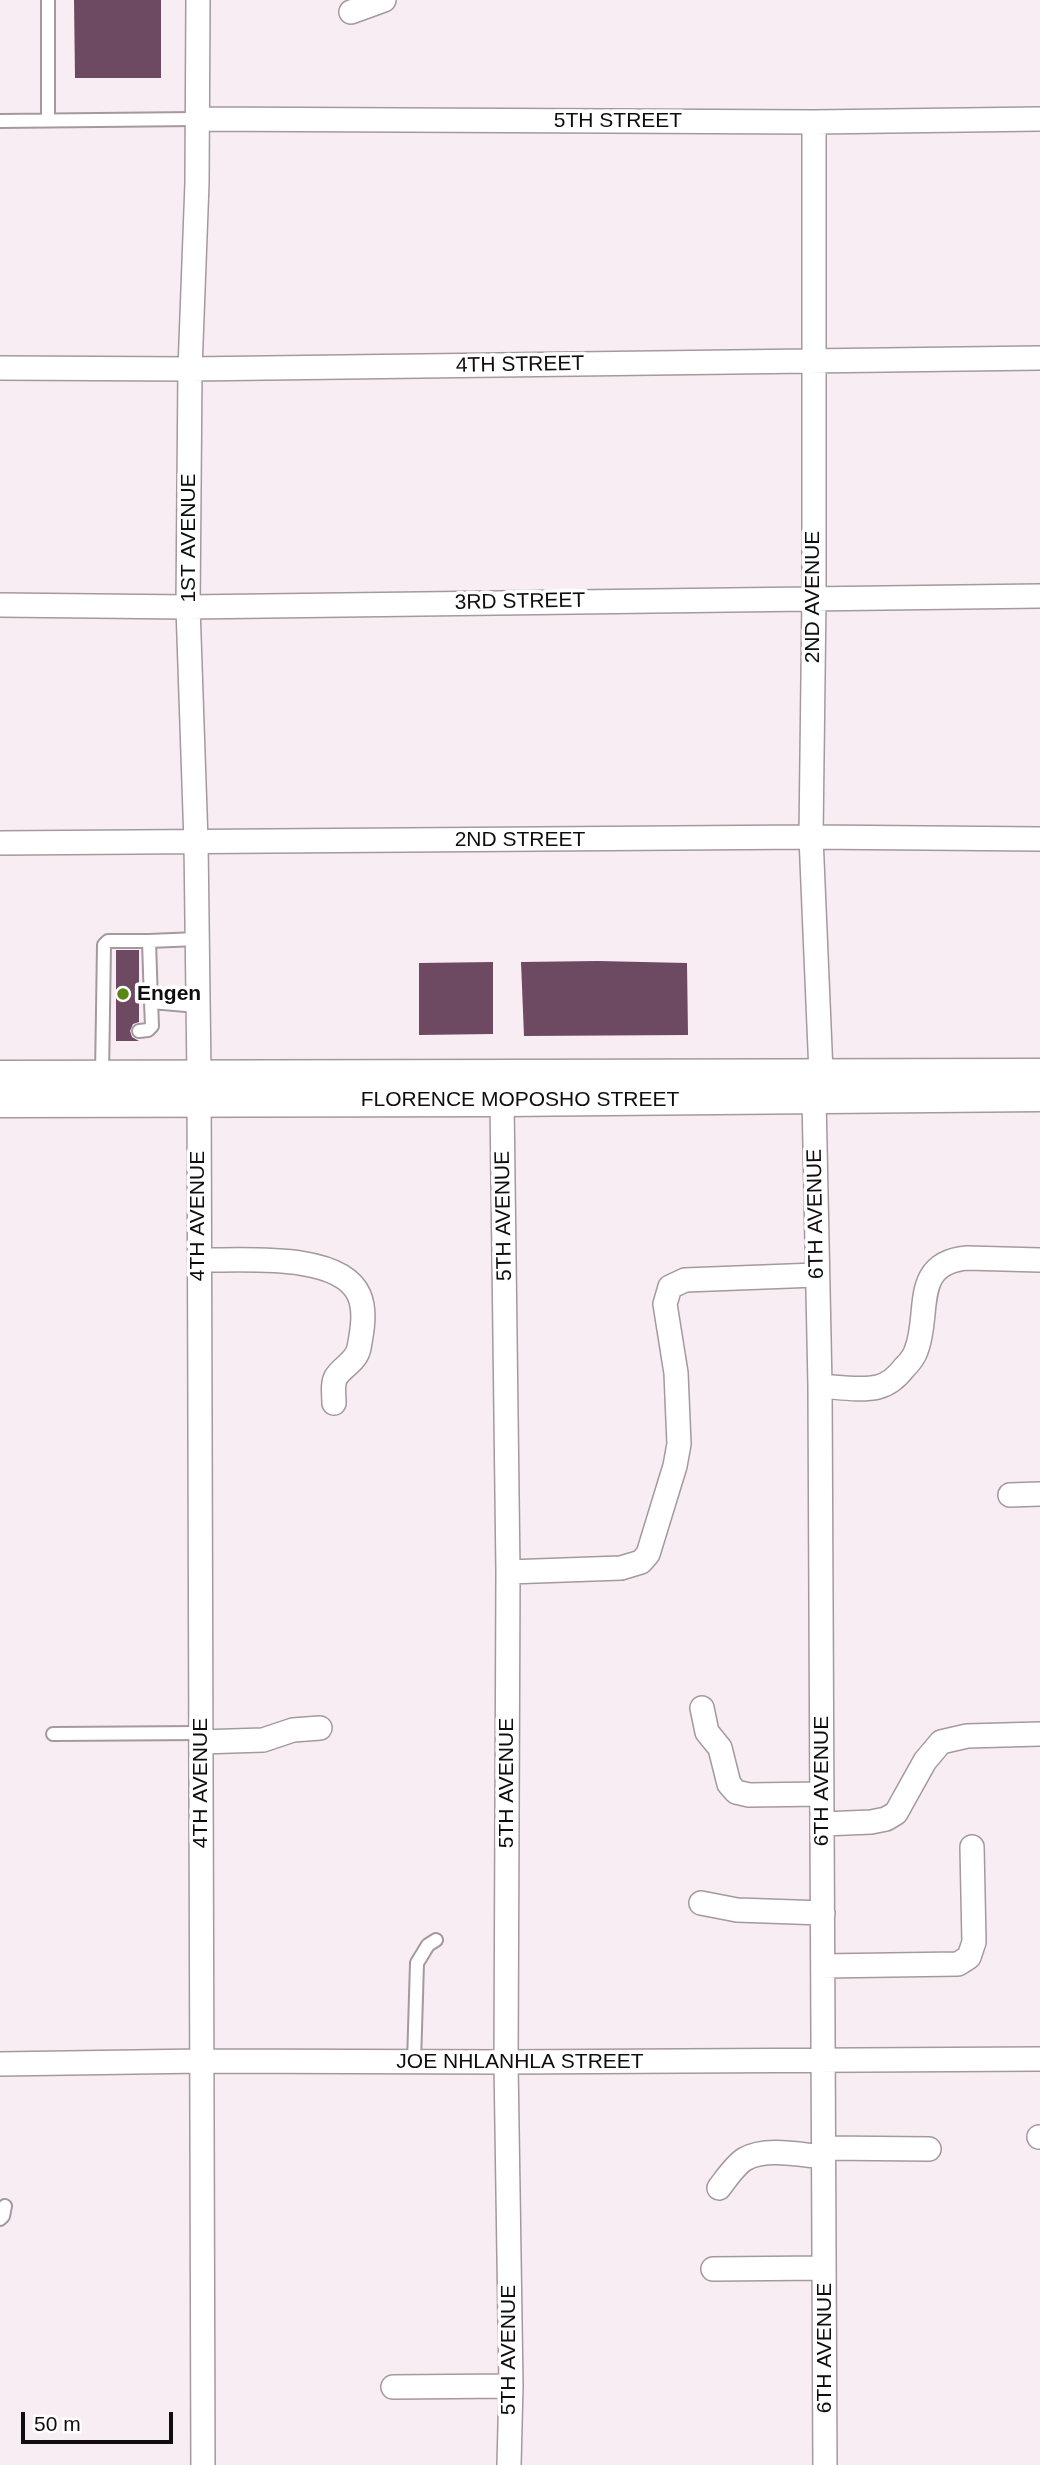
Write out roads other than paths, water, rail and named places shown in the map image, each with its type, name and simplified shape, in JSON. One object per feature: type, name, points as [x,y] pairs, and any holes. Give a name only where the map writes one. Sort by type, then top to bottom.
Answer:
[{"type":"street","name":"1ST AVENUE","points":[[198,0],[188,607],[196,842],[198,1088]]},
{"type":"street","points":[[351,12],[384,0]]},
{"type":"street","name":"5TH STREET","points":[[196,119],[814,122],[1040,119]]},
{"type":"street","name":"2ND AVENUE","points":[[814,122],[811,837],[818,1085]]},
{"type":"street","name":"4TH STREET","points":[[0,369],[1040,358]]},
{"type":"street","name":"3RD STREET","points":[[0,605],[188,607],[1040,596]]},
{"type":"street","name":"2ND STREET","points":[[0,843],[811,837],[1040,839]]},
{"type":"street","name":"FLORENCE MOPOSHO STREET","points":[[0,1076],[102,1076],[198,1088],[502,1101],[1040,1074]]},
{"type":"street","name":"FLORENCE MOPOSHO STREET","points":[[0,1102],[198,1088],[818,1085],[1040,1096]]},
{"type":"street","name":"6TH AVENUE","points":[[818,1085],[816,1275],[820,1386],[825,2465]]},
{"type":"street","name":"4TH AVENUE","points":[[198,1088],[203,2465]]},
{"type":"street","name":"5TH AVENUE","points":[[502,1101],[509,1572],[506,2062],[511,2386],[509,2465]]},
{"type":"street","points":[[820,1386],[867,1389],[881,1386],[902,1372],[917,1350],[929,1280],[942,1265],[955,1259],[967,1258],[1040,1260]]},
{"type":"street","points":[[199,1260],[301,1262],[335,1273],[348,1281],[359,1294],[363,1312],[358,1352],[337,1376],[334,1403]]},
{"type":"street","points":[[509,1572],[621,1568],[641,1562],[648,1554],[675,1466],[679,1444],[676,1373],[664,1304],[670,1287],[685,1280],[816,1275]]},
{"type":"street","points":[[1010,1495],[1040,1494]]},
{"type":"street","points":[[702,1708],[707,1732],[720,1748],[729,1784],[736,1793],[822,1794]]},
{"type":"street","points":[[200,1737],[263,1740],[293,1730],[320,1728]]},
{"type":"street","points":[[822,1824],[871,1822],[886,1819],[896,1813],[925,1761],[941,1742],[967,1736],[1040,1734]]},
{"type":"street","points":[[823,1966],[958,1964],[969,1957],[974,1942],[972,1847]]},
{"type":"street","points":[[701,1903],[737,1910],[823,1913]]},
{"type":"street","name":"JOE NHLANHLA STREET","points":[[0,2064],[1040,2059]]},
{"type":"street","points":[[719,2188],[745,2159],[756,2155],[929,2149]]},
{"type":"street","points":[[713,2269],[824,2269]]},
{"type":"street","points":[[393,2387],[511,2386]]},
{"type":"lane","points":[[48,0],[48,120]]},
{"type":"lane","points":[[0,121],[196,119]]},
{"type":"lane","points":[[102,1076],[109,1031],[104,945],[108,941],[197,939]]},
{"type":"lane","points":[[139,1031],[148,1030],[152,1026],[149,941]]},
{"type":"lane","points":[[151,1002],[198,1006]]},
{"type":"lane","points":[[53,1734],[200,1737]]},
{"type":"lane","points":[[414,2062],[417,1963],[422,1952],[436,1940]]},
{"type":"lane","points":[[0,2219],[4,2216],[5,2206]]},
{"type":"place","name":"Engen","points":[[123,994]]}]
